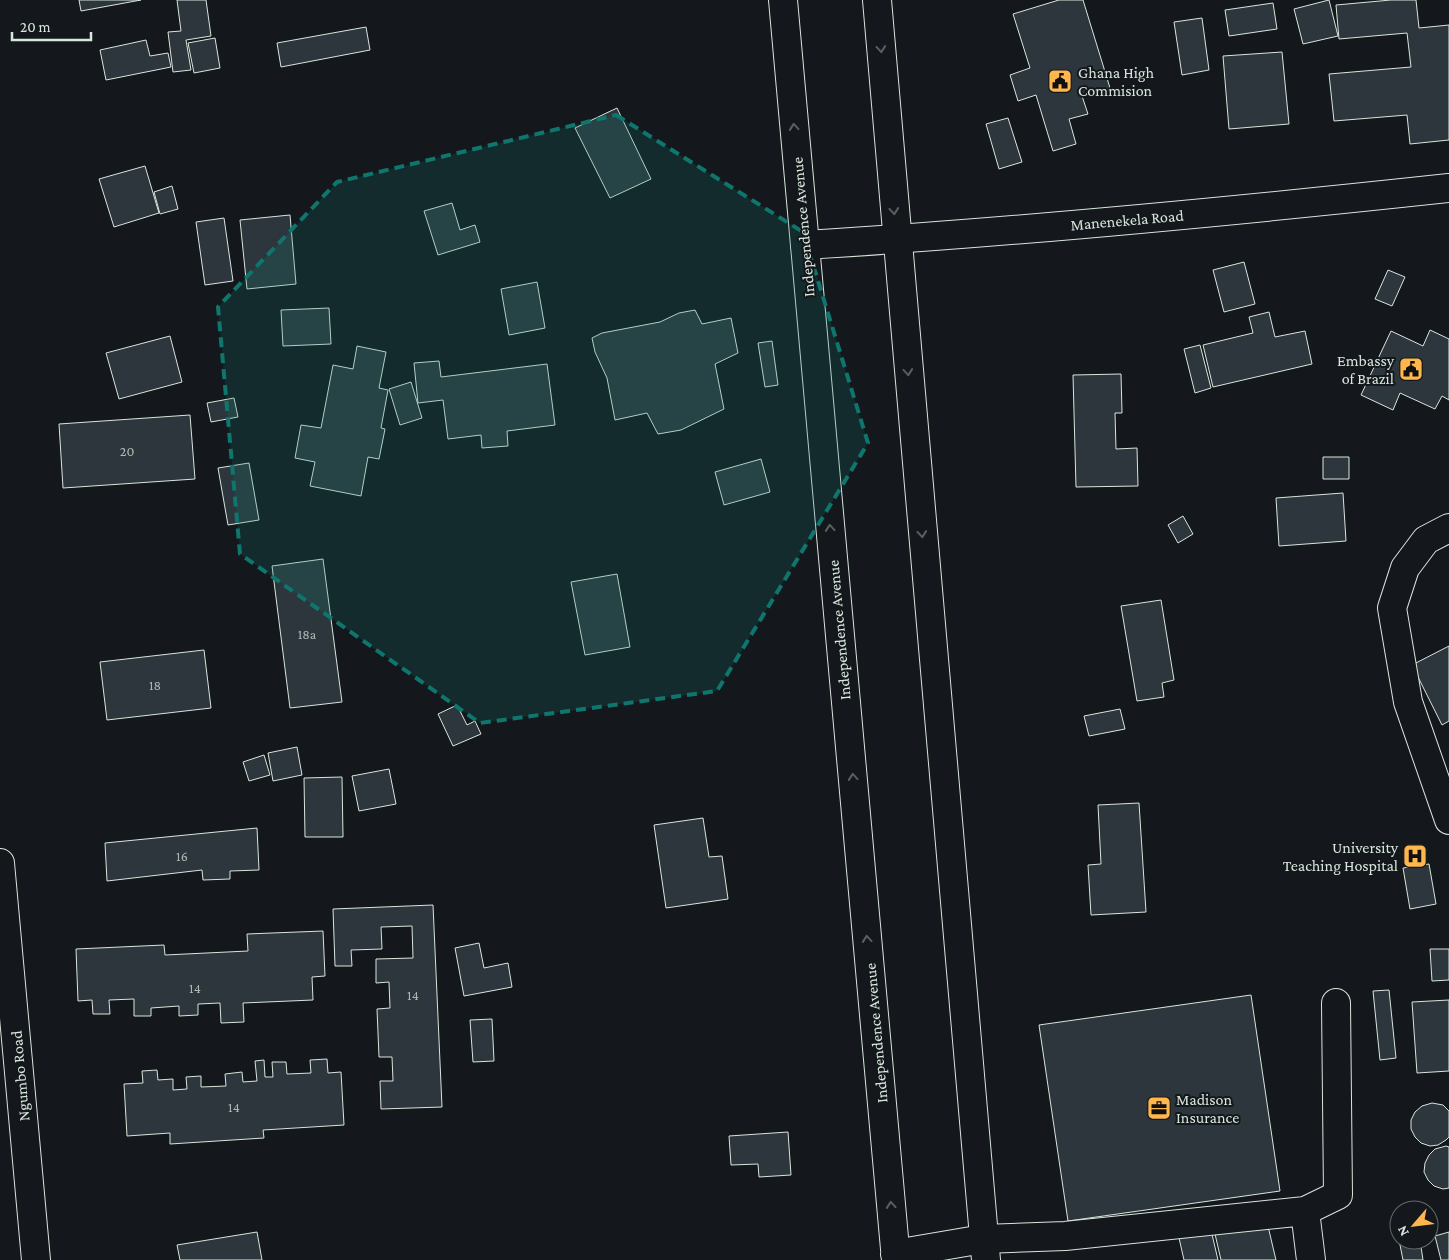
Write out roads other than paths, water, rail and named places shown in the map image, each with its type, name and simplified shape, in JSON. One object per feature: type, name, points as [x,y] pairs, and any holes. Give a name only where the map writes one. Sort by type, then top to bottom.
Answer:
[{"type":"main road","name":"Independence Avenue","points":[[783,0],[896,1257]]},
{"type":"main road","points":[[877,0],[984,1249]]},
{"type":"main road","name":"Manenekela Road","points":[[805,245],[897,240],[1235,211],[1449,188]]},
{"type":"main road","points":[[1449,528],[1426,540],[1405,568],[1392,608],[1408,702],[1449,820]]},
{"type":"main road","name":"Ngumbo Road","points":[[0,863],[36,1260]]},
{"type":"main road","points":[[896,1257],[984,1249],[1064,1236],[1305,1212],[1338,1195],[1336,1003]]},
{"type":"main road","points":[[1305,1212],[1311,1260]]},
{"type":"place","name":"Ghana High Commision","points":[[1060,81]]},
{"type":"place","name":"Embassy of Brazil","points":[[1411,369]]},
{"type":"place","name":"University Teaching Hospital","points":[[1415,856]]},
{"type":"place","name":"Madison Insurance","points":[[1159,1108]]}]
